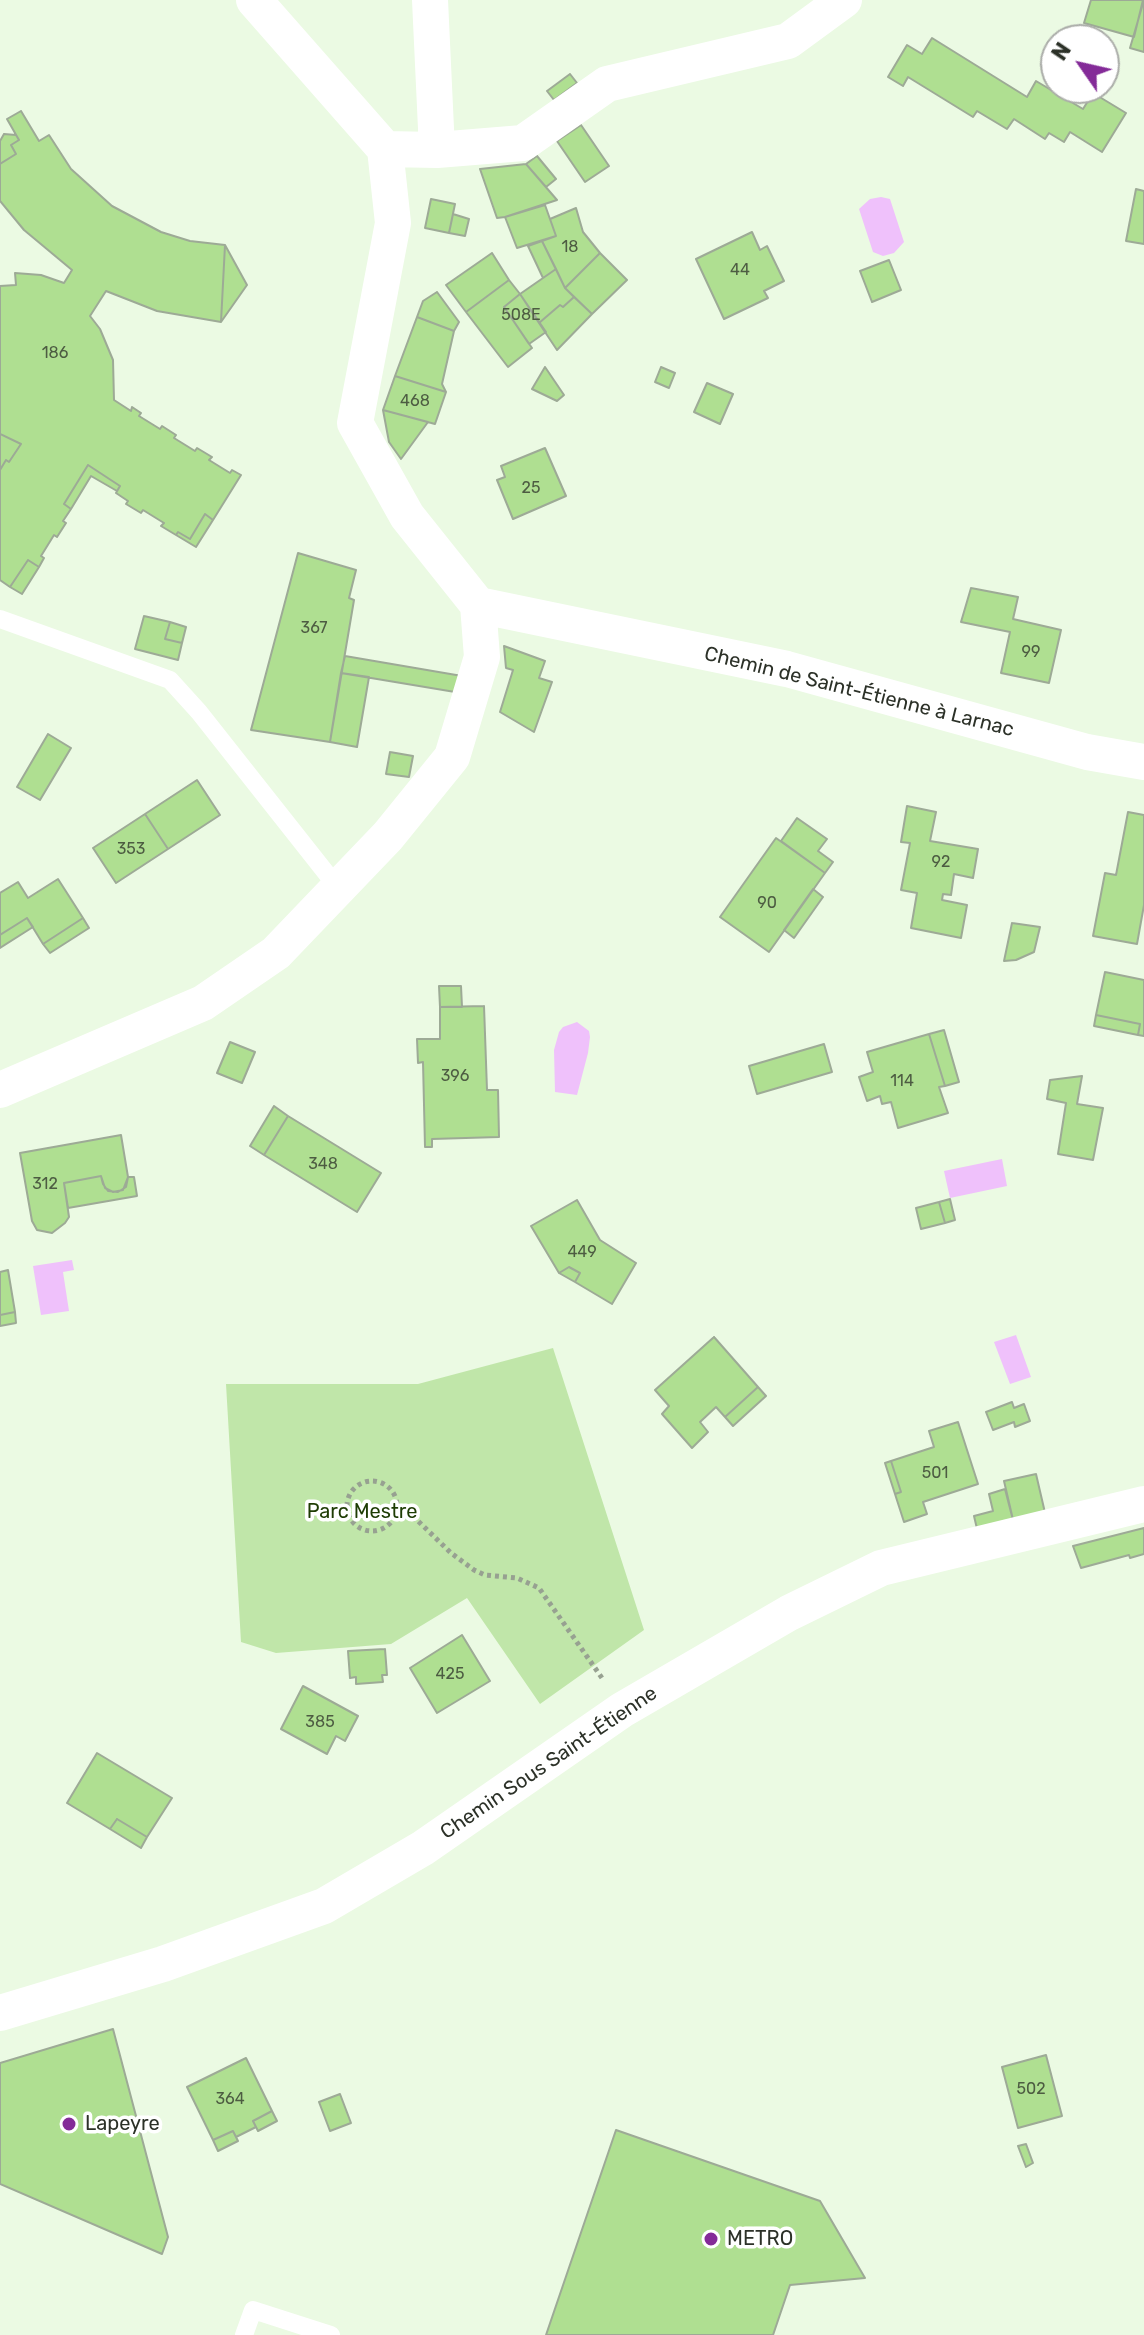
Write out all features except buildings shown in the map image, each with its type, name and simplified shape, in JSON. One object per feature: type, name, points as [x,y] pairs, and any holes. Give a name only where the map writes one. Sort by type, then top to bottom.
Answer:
[{"type":"street","points":[[0,1090],[203,1003],[276,953],[388,836],[452,757],[482,657],[478,605],[407,516],[355,423],[393,223],[385,149],[254,0]]},
{"type":"street","points":[[430,0],[437,150]]},
{"type":"street","points":[[385,149],[437,150],[523,143],[607,84],[788,41],[844,0]]},
{"type":"street","name":"Chemin de Saint-Étienne à Larnac","points":[[478,605],[787,669],[1087,752],[1144,762]]},
{"type":"street","name":"Chemin Sous Saint-Étienne","points":[[0,2013],[163,1964],[324,1906],[423,1848],[622,1710],[789,1613],[881,1568],[1144,1504]]},
{"type":"lane","points":[[0,619],[170,680],[199,712],[338,888]]},
{"type":"lane","points":[[244,2335],[253,2310],[331,2335]]},
{"type":"path","points":[[376,1480],[391,1488],[397,1511],[388,1525],[373,1531],[365,1530],[352,1520],[347,1504],[354,1488],[376,1480]]},
{"type":"path","points":[[397,1511],[417,1520],[474,1570],[485,1575],[517,1578],[539,1588],[585,1650],[622,1710]]},
{"type":"green space","name":"Parc Mestre","points":[[553,1348],[644,1630],[540,1704],[467,1598],[391,1644],[276,1653],[241,1642],[226,1384],[418,1384]]},
{"type":"shaded area","points":[[870,199],[890,199],[904,242],[894,253],[883,256],[873,252],[859,209]]},
{"type":"shaded area","points":[[577,1022],[589,1031],[590,1037],[577,1095],[555,1092],[554,1050],[559,1032],[563,1027]]},
{"type":"shaded area","points":[[1002,1159],[1007,1186],[950,1198],[944,1171]]},
{"type":"shaded area","points":[[72,1260],[74,1270],[63,1272],[69,1311],[41,1315],[33,1266]]},
{"type":"shaded area","points":[[1016,1335],[1031,1377],[1010,1384],[994,1342]]},
{"type":"place","name":"Lapeyre","points":[[69,2124]]},
{"type":"place","name":"METRO","points":[[711,2239]]}]
